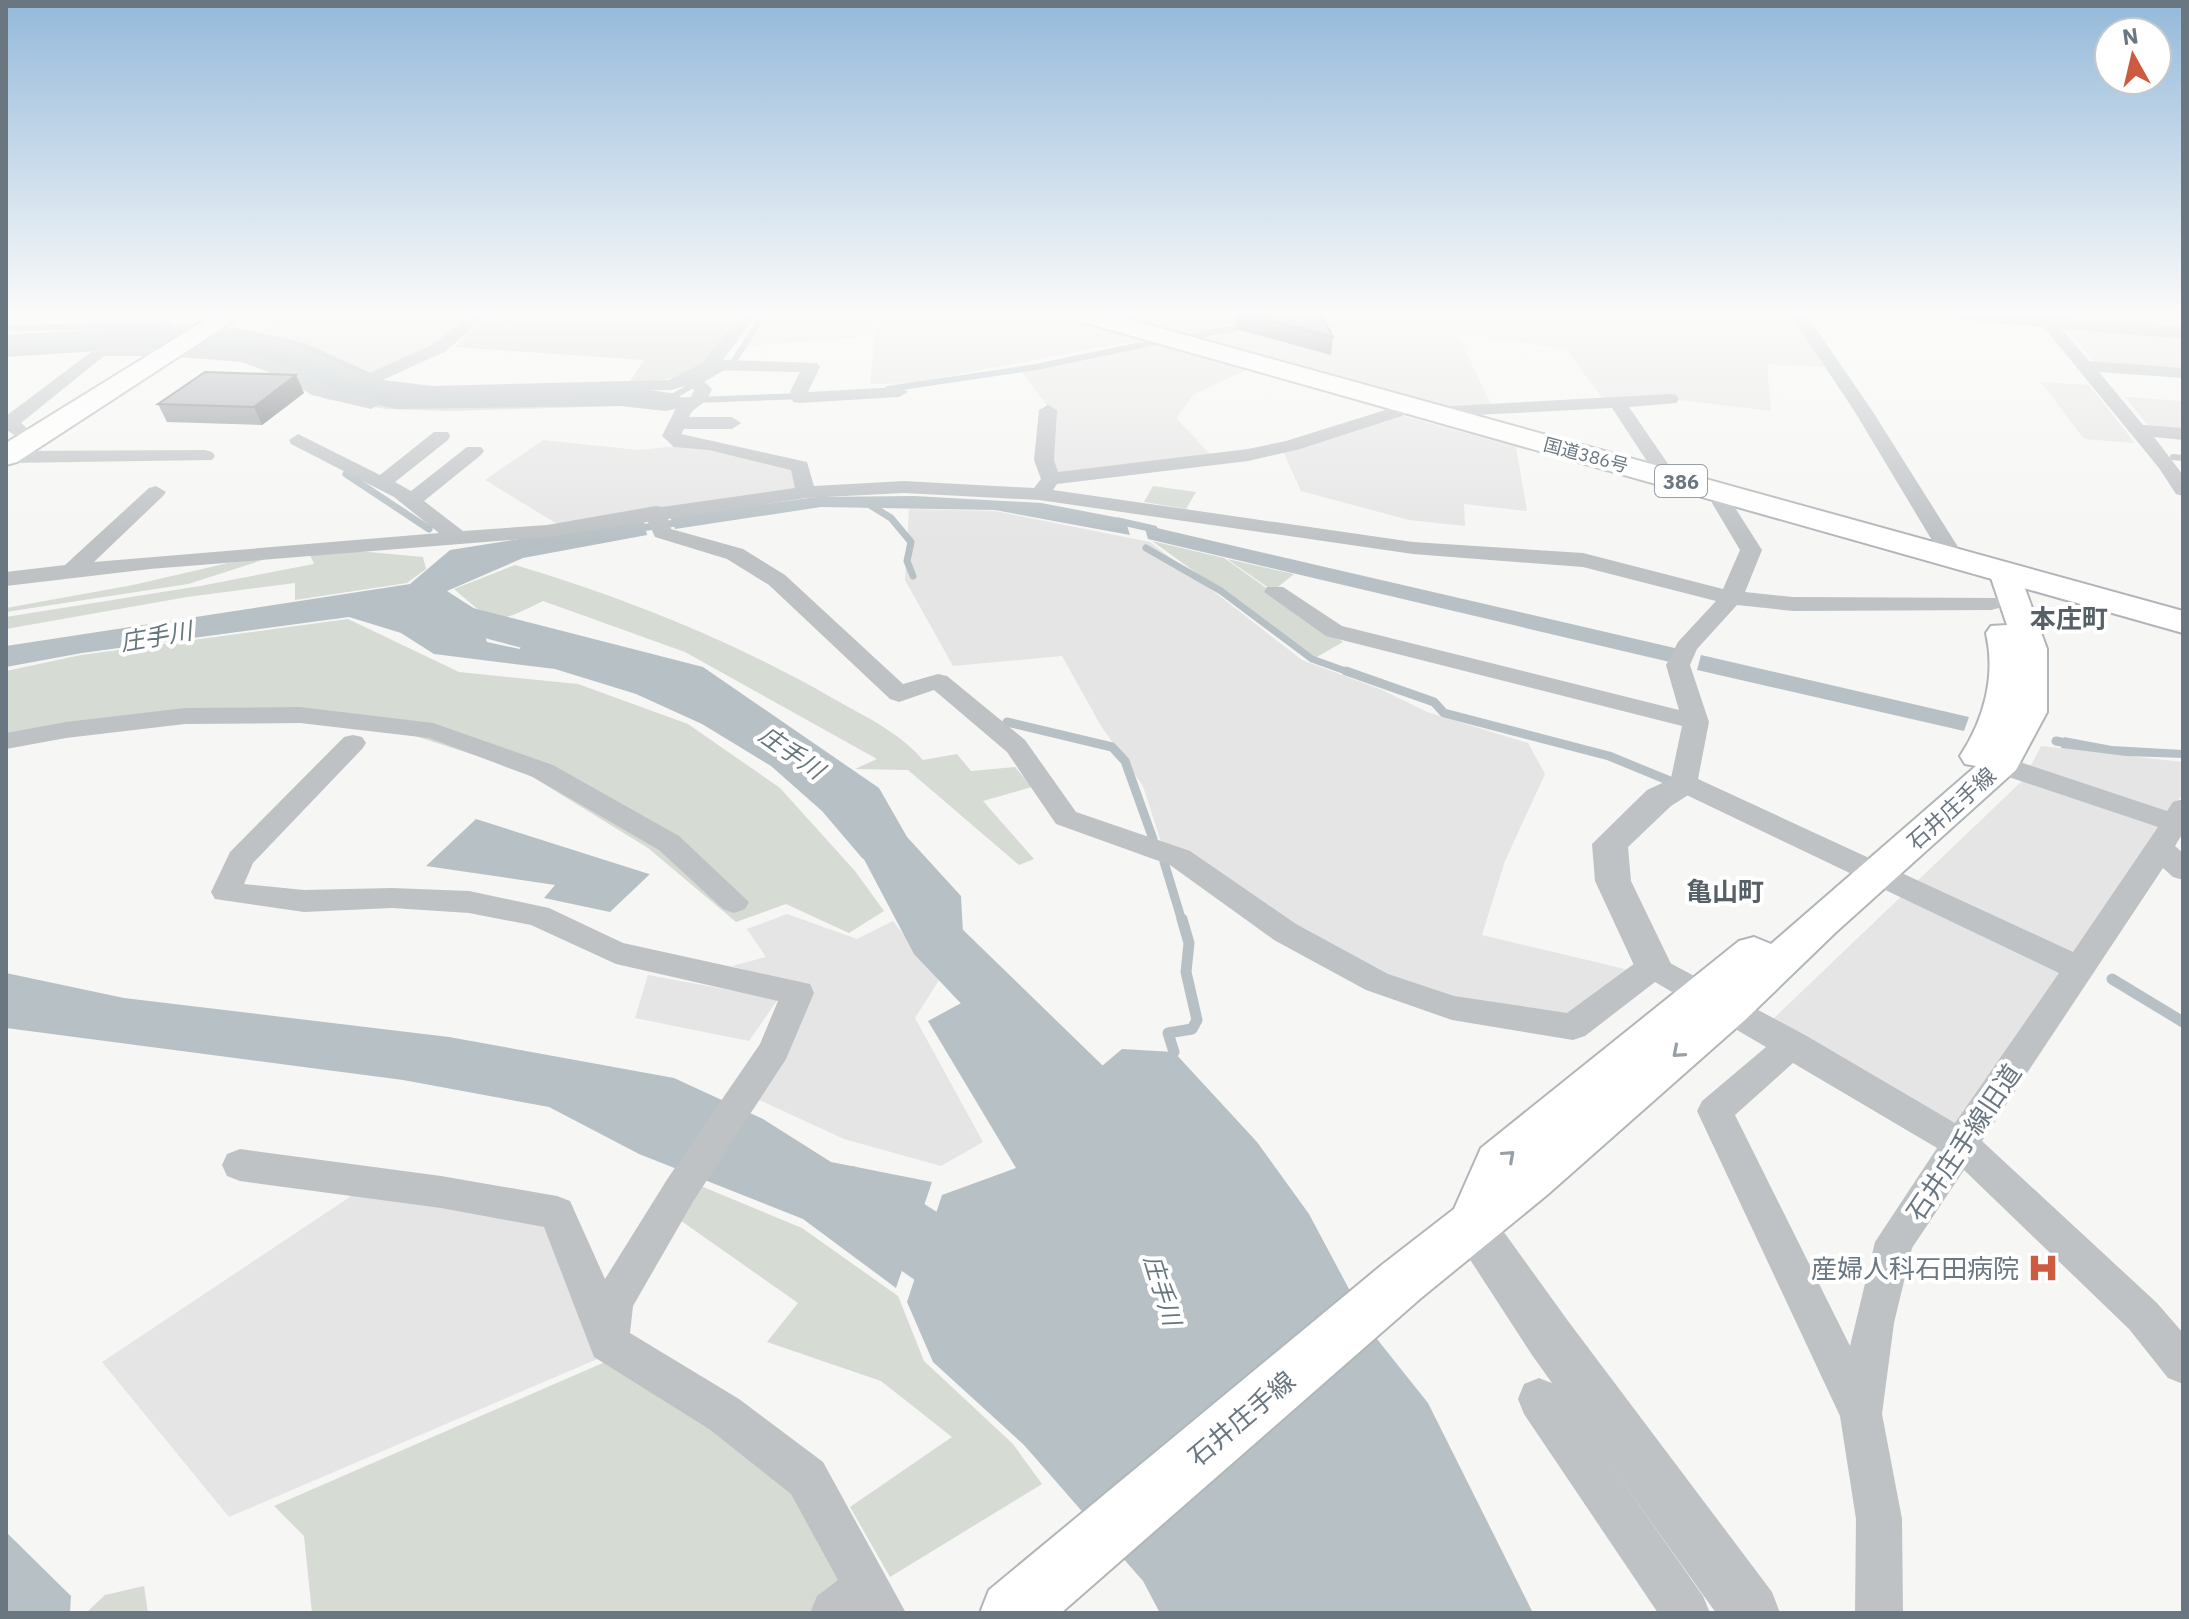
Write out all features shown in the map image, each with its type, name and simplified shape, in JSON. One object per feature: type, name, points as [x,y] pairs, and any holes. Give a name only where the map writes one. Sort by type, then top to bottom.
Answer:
[{"type":"highway","points":[[14,436],[94,390]]},
{"type":"highway","points":[[6,456],[105,390]]},
{"type":"highway","name":"国道386号","points":[[1349,390],[1948,556],[1997,587],[2183,622]]},
{"type":"main road","name":"石井庄手線","points":[[1012,1613],[1402,1281],[1529,1180],[1716,1001],[1867,870],[2001,765],[2030,712],[2031,649],[1997,587]]},
{"type":"main road","name":"石井庄手線","points":[[1867,870],[1980,754],[1994,727],[2003,706],[2007,645],[1997,587]]},
{"type":"street","points":[[14,436],[9,423],[49,390]]},
{"type":"street","points":[[316,390],[371,404]]},
{"type":"street","points":[[417,390],[490,390]]},
{"type":"street","points":[[703,390],[699,400],[680,415],[671,436],[681,443],[709,444],[800,466],[806,492]]},
{"type":"street","points":[[801,390],[799,395],[899,392]]},
{"type":"street","points":[[1848,390],[1906,478],[1947,547],[1948,556]]},
{"type":"street","points":[[2104,390],[2137,430],[2175,466],[2183,490]]},
{"type":"street","points":[[6,579],[457,537],[659,523],[806,492],[904,487],[1045,487],[1277,449],[1371,417],[1426,411],[1670,399]]},
{"type":"street","points":[[1618,403],[1667,477]]},
{"type":"street","points":[[1045,487],[1048,410]]},
{"type":"street","points":[[680,415],[732,423]]},
{"type":"street","points":[[2137,430],[2183,434]]},
{"type":"street","points":[[382,483],[441,436]]},
{"type":"street","points":[[298,440],[382,483],[457,537]]},
{"type":"street","points":[[411,501],[474,451]]},
{"type":"street","points":[[6,456],[205,456]]},
{"type":"street","points":[[1045,487],[1413,548],[1583,560],[1731,598],[1793,604],[1997,587]]},
{"type":"street","points":[[72,571],[156,492]]},
{"type":"street","points":[[1725,493],[1722,503],[1751,550],[1731,598],[1682,656],[1696,722],[1684,783],[1659,798],[1610,844],[1613,881],[1653,966],[1793,1044],[1961,1144],[2143,1316],[2183,1364]]},
{"type":"street","points":[[659,523],[735,554],[777,580],[899,694],[938,681],[1016,746],[1066,818],[1180,858],[1285,932],[1377,982],[1452,1008],[1573,1027],[1653,966]]},
{"type":"street","points":[[1275,592],[1334,631],[1696,722]]},
{"type":"street","points":[[6,741],[66,730],[185,716],[285,722],[353,743],[240,859],[226,892],[304,901],[392,898],[469,902],[538,916],[616,953],[798,993],[774,1050],[681,1189],[613,1302],[609,1343]]},
{"type":"street","points":[[93,742],[285,722],[349,719],[433,731],[543,771],[669,843],[734,902]]},
{"type":"street","points":[[2001,765],[2175,837]]},
{"type":"street","points":[[1684,783],[2080,969]]},
{"type":"street","name":"石井庄手線旧道","points":[[1879,1613],[1879,1519],[1861,1414],[1874,1323],[1894,1242],[2080,969],[2175,837]]},
{"type":"street","points":[[1793,1044],[1715,1111],[1861,1414]]},
{"type":"street","points":[[240,1165],[441,1192],[557,1213],[593,1296],[609,1343],[724,1414],[807,1478],[861,1604]]},
{"type":"street","points":[[1472,1224],[1550,1338],[1751,1613]]},
{"type":"street","points":[[1539,1399],[1686,1613]]},
{"type":"shaded area","points":[[308,390],[339,390],[384,400],[438,403],[619,400],[655,405],[448,411],[386,409],[325,399]]},
{"type":"shaded area","points":[[1035,390],[1204,390],[1194,394],[1176,418],[1213,457],[1055,474],[1051,411]]},
{"type":"shaded area","points":[[1384,390],[1484,390],[1492,407],[1451,408]]},
{"type":"shaded area","points":[[1596,390],[1769,390],[1771,411],[1672,399],[1605,402]]},
{"type":"shaded area","points":[[2047,390],[2093,390],[2135,443],[2084,439]]},
{"type":"shaded area","points":[[2125,397],[2183,401],[2183,432],[2152,430]]},
{"type":"shaded area","points":[[1400,415],[1516,447],[1527,511],[1464,504],[1465,526],[1409,520],[1301,491],[1283,451]]},
{"type":"shaded area","points":[[543,440],[638,450],[678,446],[707,448],[792,467],[797,490],[559,525],[485,480]]},
{"type":"shaded area","points":[[1153,486],[1196,492],[1186,509],[1144,502]]},
{"type":"shaded area","points":[[909,509],[995,511],[1150,542],[1302,660],[1382,690],[1427,712],[1528,743],[1545,774],[1505,861],[1482,935],[1629,970],[1568,1019],[1461,1003],[1378,979],[1161,842],[1143,786],[1101,726],[1062,656],[953,666],[905,580]]},
{"type":"shaded area","points":[[1152,541],[1224,558],[1343,642],[1315,658]]},
{"type":"shaded area","points":[[357,551],[423,557],[426,569],[407,583],[295,600],[295,583],[187,597],[6,629],[6,617],[200,586],[314,564],[310,555]]},
{"type":"shaded area","points":[[269,558],[188,584],[6,612],[6,608],[133,585],[228,563]]},
{"type":"shaded area","points":[[1227,559],[1294,574],[1273,591]]},
{"type":"shaded area","points":[[515,565],[638,607],[757,658],[882,726],[923,760],[957,754],[971,771],[1015,767],[1032,787],[983,801],[1034,859],[1019,865],[908,770],[855,769],[877,759],[685,652],[543,601],[513,615],[495,618],[478,610],[454,589]]},
{"type":"shaded area","points":[[348,619],[459,672],[578,684],[688,724],[780,788],[855,871],[884,911],[849,933],[786,904],[736,922],[648,848],[521,770],[415,736],[298,721],[182,721],[6,746],[6,671],[81,655]]},
{"type":"shaded area","points":[[2041,746],[2183,762],[2183,793],[1959,1132],[1771,1021],[2024,779]]},
{"type":"shaded area","points":[[787,914],[857,939],[893,921],[939,980],[915,1018],[983,1142],[941,1166],[844,1139],[757,1099],[812,991],[732,966],[766,957],[747,929]]},
{"type":"shaded area","points":[[648,975],[778,999],[749,1041],[635,1018]]},
{"type":"shaded area","points":[[696,1184],[802,1228],[898,1296],[924,1361],[1013,1444],[1042,1484],[890,1577],[850,1507],[952,1437],[881,1381],[767,1342],[798,1303],[677,1218]]},
{"type":"shaded area","points":[[365,1187],[551,1217],[609,1354],[229,1517],[102,1362]]},
{"type":"shaded area","points":[[605,1362],[793,1482],[848,1586],[814,1613],[312,1613],[304,1536],[274,1506]]},
{"type":"shaded area","points":[[144,1586],[148,1613],[86,1613],[105,1595]]},
{"type":"water","points":[[914,496],[1041,503],[1125,519],[1130,535],[995,510],[821,507],[675,529],[670,517],[816,497]]},
{"type":"water","points":[[644,521],[647,535],[523,558],[447,591],[475,609],[487,642],[520,649],[530,626],[664,681],[724,713],[908,838],[961,896],[964,951],[915,931],[923,894],[862,858],[822,811],[771,766],[702,724],[636,694],[555,669],[434,654],[401,633],[349,617],[82,653],[6,667],[6,646],[410,584],[450,550]]},
{"type":"water","points":[[1144,525],[1679,649],[1674,663],[1148,539]]},
{"type":"water","points":[[1701,655],[1969,717],[1964,731],[1697,670]]},
{"type":"water","points":[[2064,737],[2112,746],[2183,750],[2183,758],[2126,756],[2061,748]]},
{"type":"water","points":[[476,819],[650,874],[610,912],[544,898],[555,885],[426,866]]},
{"type":"water","points":[[6,973],[124,998],[449,1037],[674,1078],[763,1119],[831,1162],[932,1182],[896,1288],[803,1219],[639,1154],[549,1107],[403,1080],[6,1028]]},
{"type":"water","points":[[976,995],[995,1025],[1056,1082],[1096,1071],[1122,1049],[1174,1052],[1257,1142],[1309,1214],[1373,1334],[1428,1403],[1533,1613],[1160,1613],[1143,1581],[1024,1445],[933,1362],[907,1302],[942,1195],[1016,1168],[928,1021]]},
{"type":"water","points":[[6,1532],[71,1596],[70,1613],[6,1613]]},
{"type":"building","points":[[179,390],[277,390],[254,407],[158,404]]},
{"type":"waterway","points":[[355,390],[396,399],[620,396],[666,401]]},
{"type":"waterway","points":[[669,399],[685,390]]},
{"type":"waterway","points":[[666,401],[802,396]]},
{"type":"waterway","points":[[2173,457],[2183,458]]},
{"type":"waterway","points":[[346,474],[429,529]]},
{"type":"waterway","points":[[865,502],[891,518],[911,542],[907,561],[913,576]]},
{"type":"waterway","points":[[1118,521],[1154,529]]},
{"type":"waterway","points":[[634,529],[682,522]]},
{"type":"waterway","points":[[1146,548],[1221,591],[1312,659],[1351,673]]},
{"type":"waterway","name":"庄手川","points":[[410,605],[686,677],[860,800],[935,939],[1109,1115],[1116,1137]]},
{"type":"waterway","points":[[1346,671],[1434,702],[1444,713],[1609,756],[1670,781]]},
{"type":"waterway","points":[[1007,722],[1112,747],[1125,761],[1153,839]]},
{"type":"waterway","points":[[2056,741],[2072,744]]},
{"type":"waterway","points":[[1164,862],[1182,921]]},
{"type":"waterway","points":[[1174,1052],[1168,1033],[1192,1029],[1197,1020],[1186,972],[1189,943],[1182,919]]},
{"type":"waterway","points":[[2112,979],[2183,1022]]},
{"type":"waterway","name":"庄手川","points":[[853,1197],[985,1285]]},
{"type":"place","name":"産婦人科石田病院","points":[[2043,1268]]},
{"type":"district","name":"本庄町","points":[[2069,618]]},
{"type":"district","name":"亀山町","points":[[1725,891]]}]
